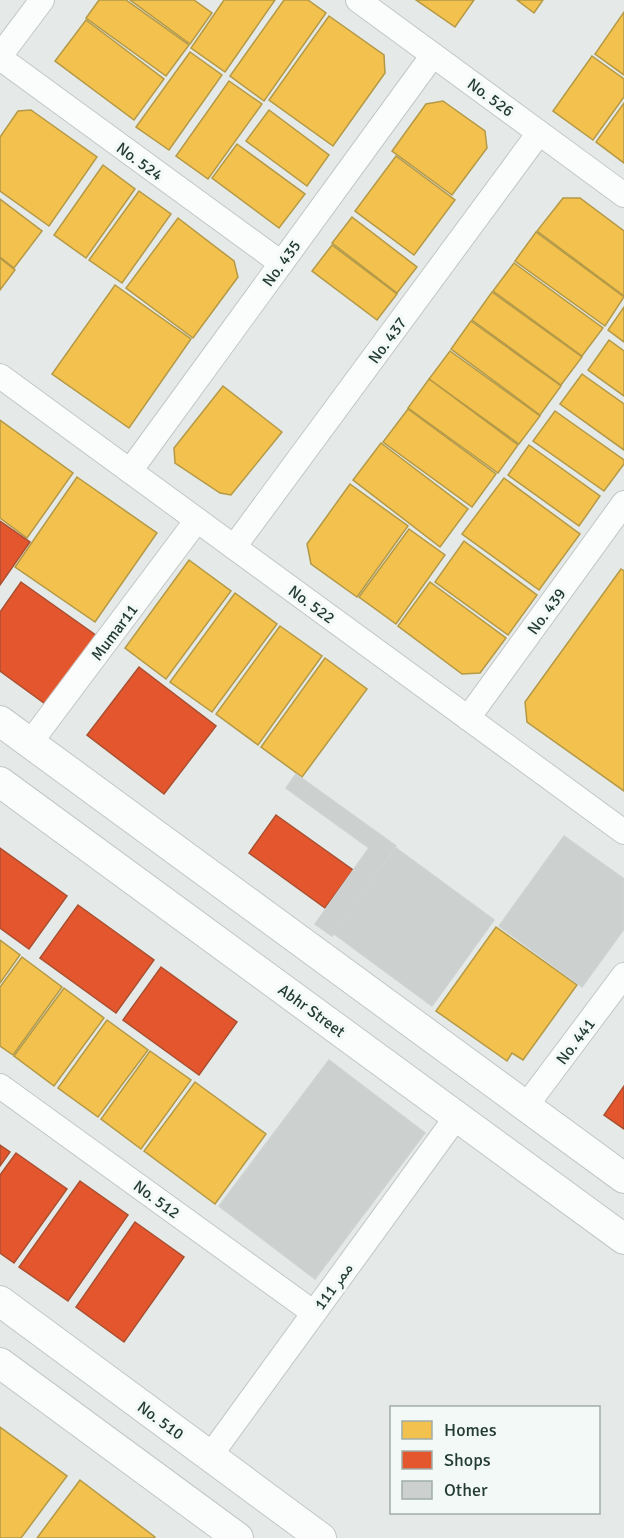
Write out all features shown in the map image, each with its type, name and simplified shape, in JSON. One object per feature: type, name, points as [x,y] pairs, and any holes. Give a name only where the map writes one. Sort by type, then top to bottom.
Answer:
[{"type":"street","points":[[0,57],[42,0]]},
{"type":"street","name":"No. 526","points":[[358,0],[624,195]]},
{"type":"street","name":"No. 435","points":[[130,471],[433,54]]},
{"type":"street","name":"No. 524","points":[[0,57],[281,263]]},
{"type":"street","name":"No. 437","points":[[234,547],[539,133]]},
{"type":"street","name":"No. 522","points":[[0,375],[624,832]]},
{"type":"street","name":"No. 439","points":[[468,718],[624,503]]},
{"type":"street","name":"Mumar11","points":[[30,743],[197,520]]},
{"type":"street","points":[[0,721],[624,1178]]},
{"type":"street","name":"Abhr Street","points":[[0,782],[624,1239]]},
{"type":"street","name":"No. 441","points":[[526,1106],[624,975]]},
{"type":"street","name":"No. 512","points":[[0,1086],[314,1313]]},
{"type":"street","name":"ممر 111","points":[[210,1456],[457,1116]]},
{"type":"street","name":"No. 510","points":[[0,1301],[321,1538]]},
{"type":"street","points":[[0,1363],[238,1538]]},
{"type":"building: Homes","points":[[99,0],[126,0],[189,45],[166,76],[86,18]]},
{"type":"building: Homes","points":[[130,0],[194,0],[212,13],[190,44]]},
{"type":"building: Homes","points":[[224,0],[275,0],[225,72],[191,48]]},
{"type":"building: Homes","points":[[284,0],[308,0],[326,13],[264,101],[230,76]]},
{"type":"building: Homes","points":[[416,0],[474,0],[455,27]]},
{"type":"building: Homes","points":[[517,0],[543,0],[534,13]]},
{"type":"building: Homes","points":[[624,12],[624,75],[595,54]]},
{"type":"building: Homes","points":[[329,16],[384,55],[385,73],[333,146],[269,100]]},
{"type":"building: Homes","points":[[86,20],[164,79],[134,120],[55,61]]},
{"type":"building: Homes","points":[[190,52],[222,75],[169,150],[136,127]]},
{"type":"building: Homes","points":[[592,56],[624,79],[624,97],[593,140],[553,111]]},
{"type":"building: Homes","points":[[229,81],[262,104],[208,179],[176,156]]},
{"type":"building: Homes","points":[[443,101],[485,131],[487,148],[452,195],[392,151],[426,104]]},
{"type":"building: Homes","points":[[624,103],[624,163],[596,142]]},
{"type":"building: Homes","points":[[31,110],[97,157],[49,226],[0,191],[0,137],[18,111]]},
{"type":"building: Homes","points":[[269,110],[329,155],[307,186],[246,141]]},
{"type":"building: Homes","points":[[237,144],[305,194],[279,228],[212,178]]},
{"type":"building: Homes","points":[[396,156],[455,200],[414,255],[355,211]]},
{"type":"building: Homes","points":[[103,165],[135,189],[86,258],[54,235]]},
{"type":"building: Homes","points":[[139,191],[171,214],[122,283],[89,260]]},
{"type":"building: Homes","points":[[563,198],[580,198],[624,231],[624,296],[537,231]]},
{"type":"building: Homes","points":[[0,199],[42,231],[14,268],[0,257]]},
{"type":"building: Homes","points":[[352,217],[417,267],[397,293],[332,243]]},
{"type":"building: Homes","points":[[178,218],[234,261],[238,277],[193,338],[126,288]]},
{"type":"building: Homes","points":[[536,232],[624,297],[605,326],[515,261]]},
{"type":"building: Homes","points":[[332,245],[397,294],[377,320],[312,271]]},
{"type":"building: Homes","points":[[0,258],[15,270],[0,290]]},
{"type":"building: Homes","points":[[514,263],[603,328],[582,356],[493,291]]},
{"type":"building: Homes","points":[[115,285],[191,339],[129,428],[52,374]]},
{"type":"building: Homes","points":[[492,292],[582,357],[561,385],[472,320]]},
{"type":"building: Homes","points":[[624,307],[624,342],[608,330]]},
{"type":"building: Homes","points":[[471,321],[561,386],[540,415],[451,349]]},
{"type":"building: Homes","points":[[609,340],[624,351],[624,396],[588,370]]},
{"type":"building: Homes","points":[[450,351],[540,416],[519,444],[429,379]]},
{"type":"building: Homes","points":[[582,374],[624,404],[624,450],[560,404]]},
{"type":"building: Homes","points":[[429,379],[518,445],[498,473],[408,408]]},
{"type":"building: Homes","points":[[223,386],[282,432],[231,495],[220,493],[175,463],[174,448]]},
{"type":"building: Homes","points":[[408,409],[496,474],[472,507],[383,442]]},
{"type":"building: Homes","points":[[555,411],[624,460],[624,464],[604,491],[533,441]]},
{"type":"building: Homes","points":[[0,420],[73,473],[27,538],[0,518]]},
{"type":"building: Homes","points":[[381,443],[468,509],[440,547],[353,480]]},
{"type":"building: Homes","points":[[529,445],[600,496],[579,526],[508,475]]},
{"type":"building: Homes","points":[[77,477],[157,533],[95,622],[15,567]]},
{"type":"building: Homes","points":[[504,478],[580,534],[539,590],[462,534]]},
{"type":"building: Homes","points":[[350,484],[408,526],[357,597],[311,564],[307,544]]},
{"type":"building: Homes","points":[[409,529],[445,555],[396,624],[359,597]]},
{"type":"building: Homes","points":[[464,541],[537,595],[508,635],[435,582]]},
{"type":"building: Homes","points":[[189,560],[231,591],[166,679],[125,648]]},
{"type":"building: Homes","points":[[621,569],[624,571],[624,791],[527,722],[525,702]]},
{"type":"building: Homes","points":[[430,582],[506,638],[480,673],[462,674],[398,626]]},
{"type":"building: Homes","points":[[235,593],[277,624],[212,712],[170,682]]},
{"type":"building: Homes","points":[[280,626],[322,656],[258,745],[216,714]]},
{"type":"building: Homes","points":[[325,658],[367,689],[302,777],[261,747]]},
{"type":"building: Homes","points":[[496,927],[577,985],[523,1060],[512,1053],[507,1061],[436,1011]]},
{"type":"building: Homes","points":[[0,940],[20,955],[0,983]]},
{"type":"building: Homes","points":[[22,957],[62,987],[13,1055],[0,1046],[0,987]]},
{"type":"building: Homes","points":[[64,988],[104,1018],[54,1086],[14,1056]]},
{"type":"building: Homes","points":[[107,1020],[148,1050],[98,1117],[58,1088]]},
{"type":"building: Homes","points":[[150,1051],[191,1080],[141,1149],[101,1119]]},
{"type":"building: Homes","points":[[195,1082],[266,1134],[215,1204],[144,1151]]},
{"type":"building: Homes","points":[[0,1427],[67,1476],[21,1538],[0,1538]]},
{"type":"building: Homes","points":[[80,1480],[155,1537],[37,1538]]},
{"type":"building: Shops","points":[[0,521],[30,542],[0,585]]},
{"type":"building: Shops","points":[[21,582],[97,636],[48,706],[0,671],[0,612]]},
{"type":"building: Shops","points":[[139,667],[216,726],[164,794],[87,735]]},
{"type":"building: Shops","points":[[276,815],[353,870],[325,908],[249,853]]},
{"type":"building: Shops","points":[[0,848],[67,896],[29,949],[0,928]]},
{"type":"building: Shops","points":[[78,905],[154,960],[116,1013],[40,958]]},
{"type":"building: Shops","points":[[161,967],[237,1022],[199,1075],[123,1020]]},
{"type":"building: Shops","points":[[624,1086],[624,1129],[604,1115]]},
{"type":"building: Shops","points":[[0,1145],[10,1152],[0,1166]]},
{"type":"building: Shops","points":[[16,1153],[67,1189],[14,1263],[0,1253],[0,1175]]},
{"type":"building: Shops","points":[[80,1181],[128,1215],[68,1301],[19,1267]]},
{"type":"building: Shops","points":[[135,1222],[184,1257],[124,1342],[76,1307]]},
{"type":"building: Other","points":[[296,774],[396,846],[332,936],[315,924],[369,848],[286,788]]},
{"type":"building: Other","points":[[564,836],[624,879],[624,929],[582,987],[499,926]]},
{"type":"building: Other","points":[[396,848],[494,920],[432,1006],[333,933]]},
{"type":"building: Other","points":[[329,1060],[425,1133],[315,1279],[219,1206]]}]
